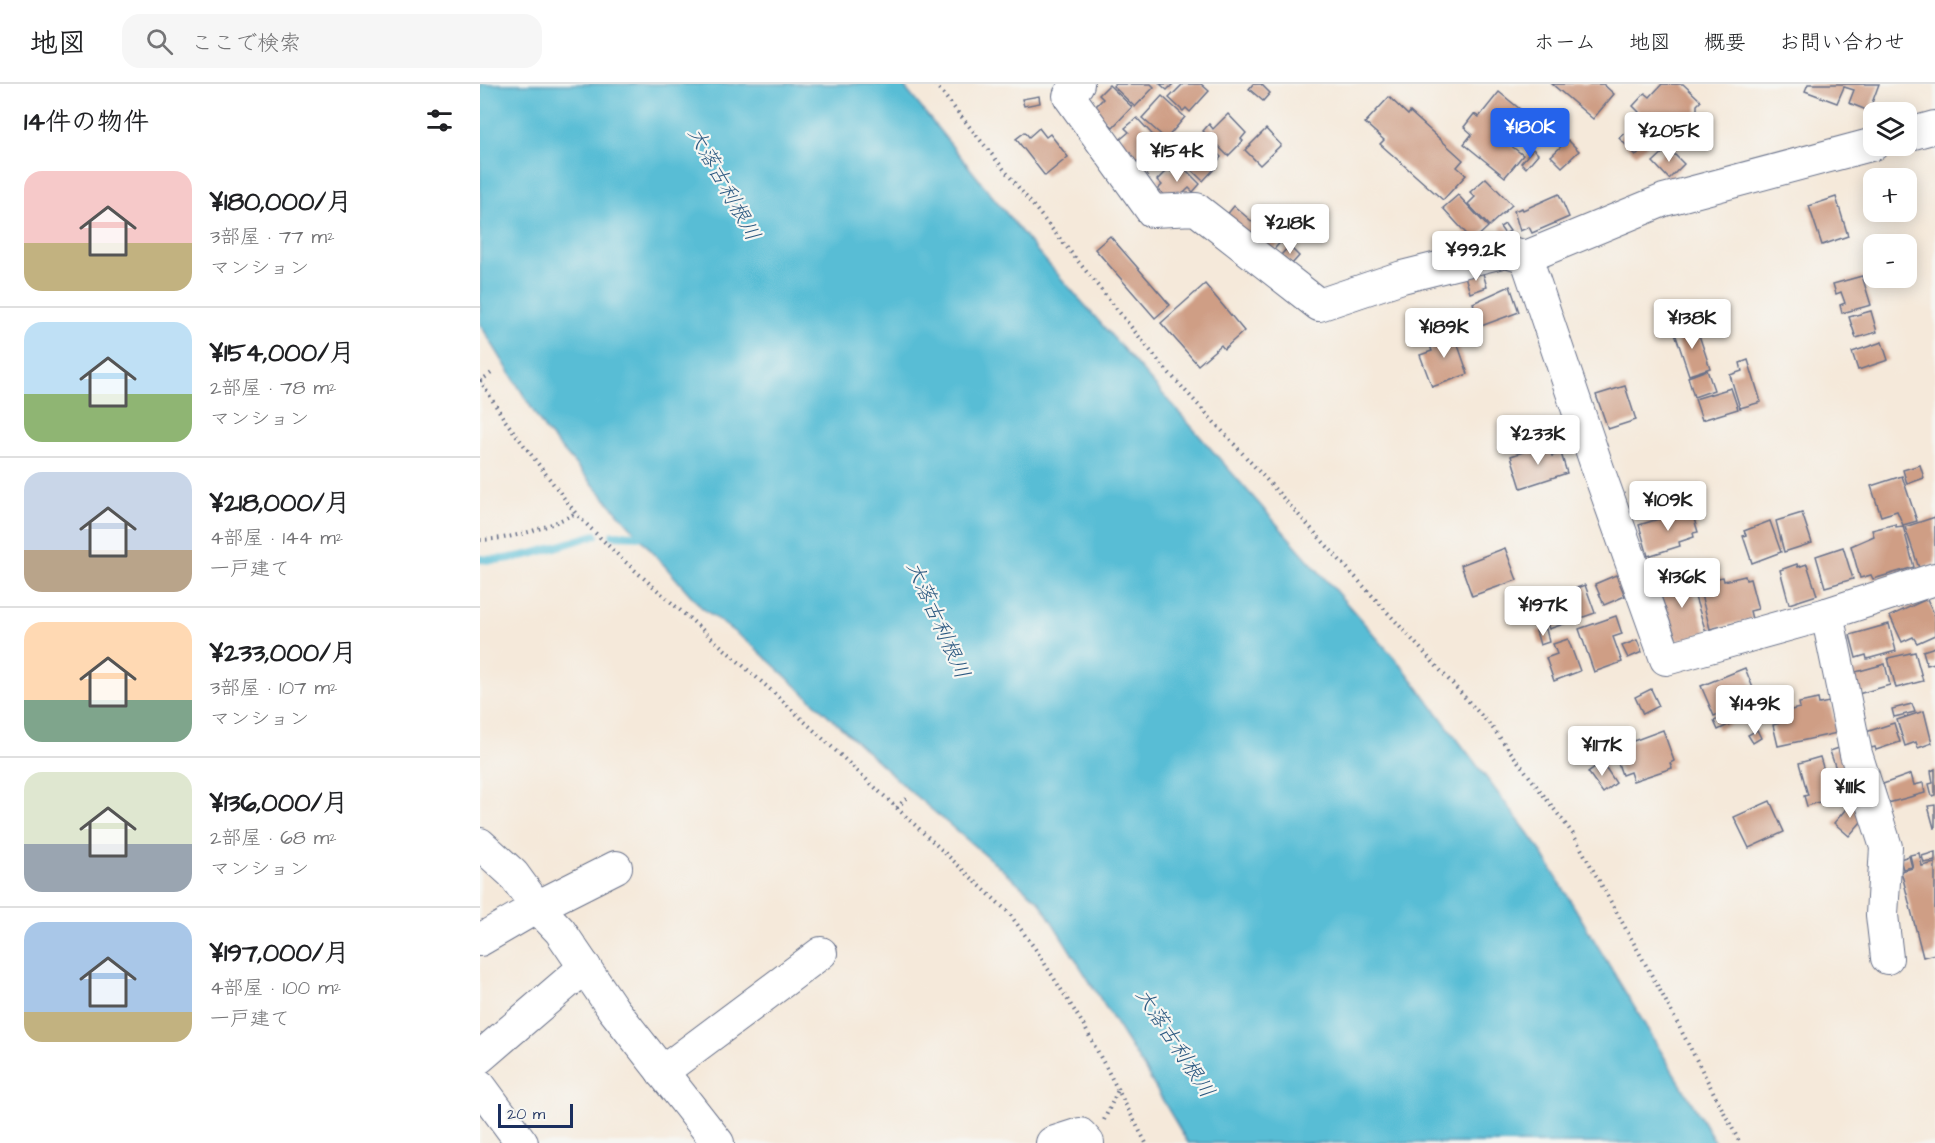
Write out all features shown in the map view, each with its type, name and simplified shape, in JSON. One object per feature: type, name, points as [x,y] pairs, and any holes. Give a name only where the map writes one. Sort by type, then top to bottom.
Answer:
[{"type":"street","points":[[1078,84],[1069,96],[1152,211],[1196,209],[1319,305],[1402,277],[1506,251],[1526,257],[1664,200],[1863,147]]},
{"type":"street","points":[[1917,132],[1935,127]]},
{"type":"street","points":[[1526,257],[1666,659],[1827,614],[1935,579]]},
{"type":"street","points":[[1827,614],[1856,754],[1886,848],[1882,915],[1887,958]]},
{"type":"street","points":[[480,844],[513,874],[537,907],[560,931],[613,1009],[718,1143]]},
{"type":"street","points":[[480,940],[537,907],[616,867]]},
{"type":"street","points":[[662,1072],[820,953]]},
{"type":"street","points":[[480,1057],[585,967]]},
{"type":"street","points":[[480,1086],[522,1143]]},
{"type":"street","points":[[1052,1143],[1080,1134],[1088,1143]]},
{"type":"path","points":[[935,84],[1161,364],[1491,726],[1567,825],[1656,982],[1740,1143]]},
{"type":"path","points":[[493,372],[480,381],[504,419],[576,513],[622,559],[707,632],[1009,913],[1083,1024],[1146,1143]]},
{"type":"path","points":[[480,540],[541,529],[576,513]]},
{"type":"path","points":[[897,808],[906,798]]},
{"type":"water","name":"大落古利根川","points":[[480,84],[902,84],[1031,244],[1405,670],[1537,845],[1716,1143],[1188,1143],[1039,901],[911,792],[753,646],[701,607],[545,430],[480,324]]},
{"type":"building","points":[[1115,84],[1151,84],[1154,87],[1135,107],[1113,86]]},
{"type":"building","points":[[1160,84],[1173,84],[1167,90]]},
{"type":"building","points":[[1183,84],[1201,84],[1209,91],[1190,112],[1186,108],[1183,111],[1169,98]]},
{"type":"building","points":[[1253,84],[1261,84],[1270,93],[1263,101],[1249,89]]},
{"type":"building","points":[[1552,84],[1603,84],[1614,94],[1593,119]]},
{"type":"building","points":[[1662,84],[1683,84],[1701,101],[1697,105],[1697,113],[1686,125],[1680,119],[1658,142],[1633,118],[1639,112],[1633,106],[1645,93],[1650,97]]},
{"type":"building","points":[[1808,84],[1879,84],[1872,102],[1863,102],[1863,109],[1849,103],[1854,90],[1844,87],[1837,103],[1805,91]]},
{"type":"building","points":[[1109,85],[1132,107],[1113,127],[1093,109],[1103,99],[1099,95]]},
{"type":"building","points":[[1499,92],[1532,119],[1525,127],[1531,132],[1522,142],[1516,138],[1510,145],[1523,155],[1505,177],[1464,144],[1472,134],[1464,127],[1474,114],[1479,117]]},
{"type":"building","points":[[1039,96],[1040,103],[1024,106],[1022,99]]},
{"type":"building","points":[[1162,96],[1185,117],[1166,139],[1142,118]]},
{"type":"building","points":[[1389,97],[1408,115],[1410,112],[1463,160],[1457,167],[1466,175],[1443,200],[1380,144],[1384,140],[1365,123]]},
{"type":"building","points":[[1228,114],[1246,133],[1241,139],[1243,141],[1228,156],[1203,131],[1209,124],[1213,129]]},
{"type":"building","points":[[1137,118],[1163,146],[1146,162],[1142,158],[1136,163],[1117,142],[1129,132],[1125,128]]},
{"type":"building","points":[[1631,127],[1647,145],[1636,155],[1619,138]]},
{"type":"building","points":[[1039,128],[1046,137],[1050,134],[1068,157],[1045,176],[1016,139],[1025,132],[1029,137]]},
{"type":"building","points":[[1266,129],[1281,145],[1260,165],[1245,150]]},
{"type":"building","points":[[1203,139],[1221,157],[1216,163],[1218,165],[1203,181],[1177,156],[1187,146],[1192,150]]},
{"type":"building","points":[[1568,140],[1579,151],[1562,167],[1551,156]]},
{"type":"building","points":[[1668,148],[1684,164],[1669,179],[1653,162]]},
{"type":"building","points":[[1533,149],[1538,154],[1526,168],[1521,163]]},
{"type":"building","points":[[1179,163],[1200,184],[1193,192],[1189,188],[1173,203],[1158,189],[1162,185],[1157,180],[1168,169],[1171,171]]},
{"type":"building","points":[[1486,178],[1512,205],[1489,226],[1468,204],[1475,197],[1470,192]]},
{"type":"building","points":[[1559,194],[1569,217],[1532,233],[1529,227],[1520,231],[1514,211],[1522,208],[1523,210]]},
{"type":"building","points":[[1458,195],[1488,227],[1473,241],[1443,208]]},
{"type":"building","points":[[1836,197],[1848,236],[1822,245],[1809,206]]},
{"type":"building","points":[[1234,206],[1264,232],[1275,219],[1290,231],[1270,254],[1226,216]]},
{"type":"building","points":[[1505,224],[1510,231],[1505,234],[1500,227]]},
{"type":"building","points":[[1110,236],[1170,305],[1155,318],[1095,249]]},
{"type":"building","points":[[1289,246],[1299,256],[1292,264],[1281,255]]},
{"type":"building","points":[[1482,270],[1487,287],[1470,293],[1465,276]]},
{"type":"building","points":[[1862,276],[1863,288],[1866,288],[1871,305],[1842,313],[1840,305],[1845,303],[1841,292],[1836,294],[1833,284]]},
{"type":"building","points":[[1205,284],[1244,331],[1224,349],[1221,345],[1198,365],[1161,323]]},
{"type":"building","points":[[1510,286],[1519,312],[1481,326],[1473,303]]},
{"type":"building","points":[[1871,311],[1877,332],[1856,338],[1849,317]]},
{"type":"building","points":[[1690,325],[1693,336],[1699,335],[1710,368],[1689,375],[1674,330]]},
{"type":"building","points":[[1452,328],[1468,374],[1432,387],[1420,355],[1432,351],[1427,337]]},
{"type":"building","points":[[1882,342],[1888,360],[1858,370],[1852,352]]},
{"type":"building","points":[[1748,360],[1761,402],[1740,408],[1730,375],[1742,371],[1740,363]]},
{"type":"building","points":[[1707,370],[1714,390],[1694,397],[1688,377]]},
{"type":"building","points":[[1625,386],[1636,420],[1608,429],[1596,395]]},
{"type":"building","points":[[1731,388],[1738,409],[1702,420],[1695,399]]},
{"type":"building","points":[[1547,444],[1552,456],[1561,453],[1567,473],[1521,488],[1511,456]]},
{"type":"building","points":[[1920,465],[1924,478],[1907,484],[1903,470]]},
{"type":"building","points":[[1902,476],[1917,521],[1903,525],[1897,511],[1881,516],[1871,486]]},
{"type":"building","points":[[1691,509],[1698,532],[1693,533],[1694,537],[1679,542],[1680,546],[1648,556],[1639,525]]},
{"type":"building","points":[[1802,513],[1812,543],[1784,552],[1776,521]]},
{"type":"building","points":[[1935,517],[1935,563],[1919,568],[1905,527]]},
{"type":"building","points":[[1770,521],[1781,552],[1752,563],[1743,536],[1746,535],[1744,531]]},
{"type":"building","points":[[1896,524],[1896,527],[1903,526],[1914,567],[1873,579],[1871,575],[1860,578],[1851,546],[1874,536],[1872,530]]},
{"type":"building","points":[[1843,547],[1853,579],[1825,587],[1816,556]]},
{"type":"building","points":[[1505,548],[1517,580],[1472,596],[1461,565]]},
{"type":"building","points":[[1797,564],[1798,567],[1807,564],[1817,595],[1789,604],[1780,570]]},
{"type":"building","points":[[1616,575],[1625,596],[1604,605],[1595,584]]},
{"type":"building","points":[[1745,576],[1746,580],[1750,579],[1758,609],[1750,611],[1752,619],[1710,629],[1700,591],[1714,587],[1712,579],[1723,577],[1724,581]]},
{"type":"building","points":[[1689,578],[1706,632],[1677,641],[1658,588]]},
{"type":"building","points":[[1585,585],[1595,613],[1549,629],[1539,601]]},
{"type":"building","points":[[1927,599],[1935,616],[1935,635],[1917,643],[1913,637],[1902,642],[1890,616]]},
{"type":"building","points":[[1616,616],[1622,634],[1613,637],[1622,662],[1594,672],[1579,629]]},
{"type":"building","points":[[1889,624],[1896,651],[1867,659],[1866,655],[1856,658],[1850,635]]},
{"type":"building","points":[[1546,629],[1549,642],[1540,645],[1536,631]]},
{"type":"building","points":[[1568,639],[1580,671],[1554,681],[1546,658],[1557,654],[1553,644]]},
{"type":"building","points":[[1637,640],[1642,652],[1628,658],[1622,646]]},
{"type":"building","points":[[1935,647],[1935,663],[1927,665],[1923,651]]},
{"type":"building","points":[[1915,652],[1923,681],[1896,688],[1888,658]]},
{"type":"building","points":[[1885,664],[1890,685],[1858,694],[1852,673]]},
{"type":"building","points":[[1745,668],[1757,698],[1714,716],[1701,686]]},
{"type":"building","points":[[1651,689],[1659,706],[1643,714],[1635,697]]},
{"type":"building","points":[[1818,699],[1819,704],[1829,702],[1837,733],[1778,746],[1773,725],[1780,723],[1778,713],[1800,708],[1799,703]]},
{"type":"building","points":[[1912,704],[1915,712],[1894,717],[1892,709]]},
{"type":"building","points":[[1924,711],[1932,743],[1918,748],[1916,742],[1905,746],[1897,720]]},
{"type":"building","points":[[1731,713],[1734,722],[1718,730],[1714,721]]},
{"type":"building","points":[[1894,723],[1900,742],[1876,750],[1875,747],[1871,748],[1866,732]]},
{"type":"building","points":[[1663,730],[1674,761],[1670,763],[1672,768],[1633,781],[1630,772],[1622,775],[1611,743],[1626,738],[1628,743]]},
{"type":"building","points":[[1757,730],[1761,738],[1753,743],[1748,735]]},
{"type":"building","points":[[1842,747],[1849,768],[1837,772],[1830,751]]},
{"type":"building","points":[[1820,757],[1832,798],[1807,806],[1804,796],[1808,795],[1799,763]]},
{"type":"building","points":[[1602,762],[1616,783],[1603,793],[1588,772]]},
{"type":"building","points":[[1935,769],[1935,795],[1932,796],[1929,784],[1933,783],[1931,771]]},
{"type":"building","points":[[1851,771],[1854,781],[1837,787],[1833,777]]},
{"type":"building","points":[[1911,774],[1914,785],[1923,783],[1925,793],[1888,803],[1883,784]]},
{"type":"building","points":[[1770,801],[1784,832],[1749,848],[1734,817]]},
{"type":"building","points":[[1852,802],[1867,815],[1849,836],[1834,823]]},
{"type":"building","points":[[1935,805],[1935,828],[1934,828],[1928,806]]},
{"type":"building","points":[[1935,852],[1935,861],[1924,863],[1922,856]]},
{"type":"building","points":[[1919,853],[1922,866],[1935,863],[1935,954],[1923,957],[1901,871],[1913,868],[1910,855]]},
{"type":"building","points":[[1909,856],[1912,867],[1903,869],[1900,859]]},
{"type":"waterway","points":[[480,559],[493,560],[522,556],[595,535]]},
{"type":"waterway","points":[[613,535],[648,536]]}]
